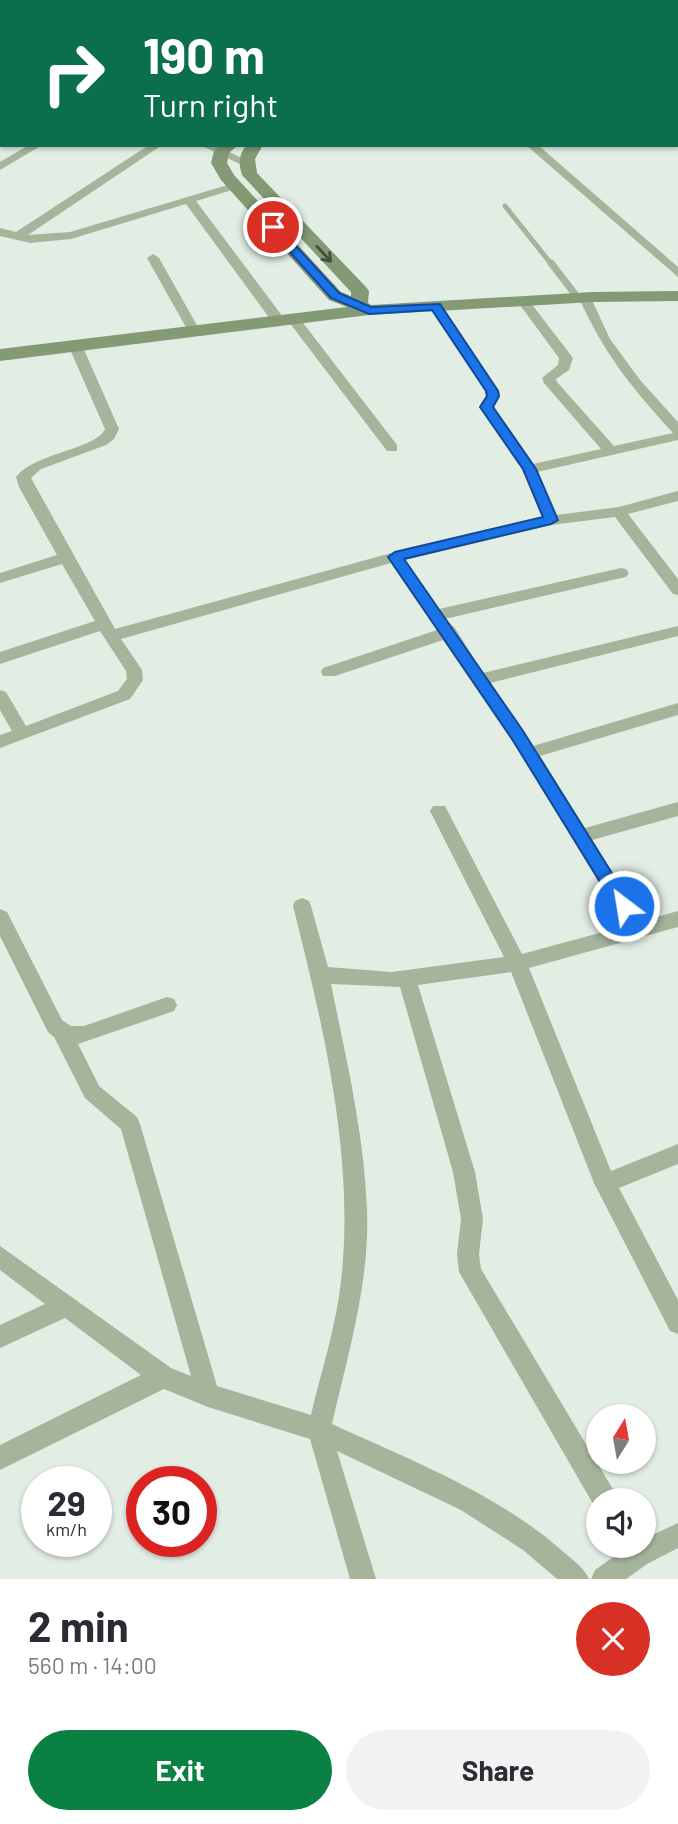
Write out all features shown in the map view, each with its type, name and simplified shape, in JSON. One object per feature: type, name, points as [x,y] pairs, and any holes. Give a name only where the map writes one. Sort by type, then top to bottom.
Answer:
[{"type":"street","points":[[0,167],[34,147]]},
{"type":"street","points":[[17,237],[154,147]]},
{"type":"street","points":[[253,147],[246,163],[250,175],[360,291],[364,307]]},
{"type":"street","points":[[537,147],[678,273]]},
{"type":"street","points":[[246,163],[226,148],[219,163],[235,186],[335,296],[364,307]]},
{"type":"street","points":[[0,232],[37,239],[71,236],[235,186]]},
{"type":"street","points":[[190,201],[391,448]]},
{"type":"street","points":[[153,258],[193,329]]},
{"type":"street","points":[[0,355],[364,307],[678,296]]},
{"type":"street","points":[[582,298],[604,339],[635,383],[678,430]]},
{"type":"street","points":[[523,301],[566,358],[564,367],[549,378],[551,383],[612,452]]},
{"type":"street","points":[[436,306],[492,391],[493,396],[487,407],[529,469],[551,520]]},
{"type":"street","points":[[0,742],[124,695],[131,688],[134,670],[107,630],[26,487],[23,477],[36,466],[101,442],[111,429],[75,345]]},
{"type":"street","points":[[529,469],[678,436]]},
{"type":"street","points":[[0,658],[395,557],[551,520],[619,512],[678,496]]},
{"type":"street","points":[[619,512],[678,590]]},
{"type":"street","points":[[395,557],[438,615],[530,753],[638,930]]},
{"type":"street","points":[[0,578],[66,558]]},
{"type":"street","points":[[438,615],[621,573]]},
{"type":"street","points":[[481,679],[678,631]]},
{"type":"street","points":[[329,672],[449,632]]},
{"type":"street","points":[[0,696],[22,734]]},
{"type":"street","points":[[530,753],[678,709]]},
{"type":"street","points":[[581,836],[678,809]]},
{"type":"street","points":[[439,811],[517,963],[605,1183],[678,1323]]},
{"type":"street","points":[[302,906],[320,975],[348,1123],[356,1211],[350,1296],[318,1430],[363,1579]]},
{"type":"street","points":[[0,917],[55,1026],[62,1032],[72,1036],[84,1035],[167,1005]]},
{"type":"street","points":[[320,975],[407,979],[517,963],[678,919]]},
{"type":"street","points":[[407,979],[467,1185],[472,1219],[468,1254],[470,1272],[598,1488]]},
{"type":"street","points":[[62,1032],[92,1092],[130,1124],[208,1395]]},
{"type":"street","points":[[605,1183],[678,1154]]},
{"type":"street","points":[[0,1257],[163,1377],[208,1395],[318,1430],[470,1502],[532,1541],[576,1579]]},
{"type":"street","points":[[0,1337],[66,1306]]},
{"type":"street","points":[[0,1458],[163,1377]]},
{"type":"street","points":[[656,1543],[678,1535]]},
{"type":"street","points":[[604,1579],[626,1558]]},
{"type":"lane","points":[[505,206],[582,298]]},
{"type":"route","points":[[273,227],[335,296],[369,310],[436,306],[492,391],[493,396],[487,407],[536,481],[551,520],[395,557],[481,679],[624,906]]}]
